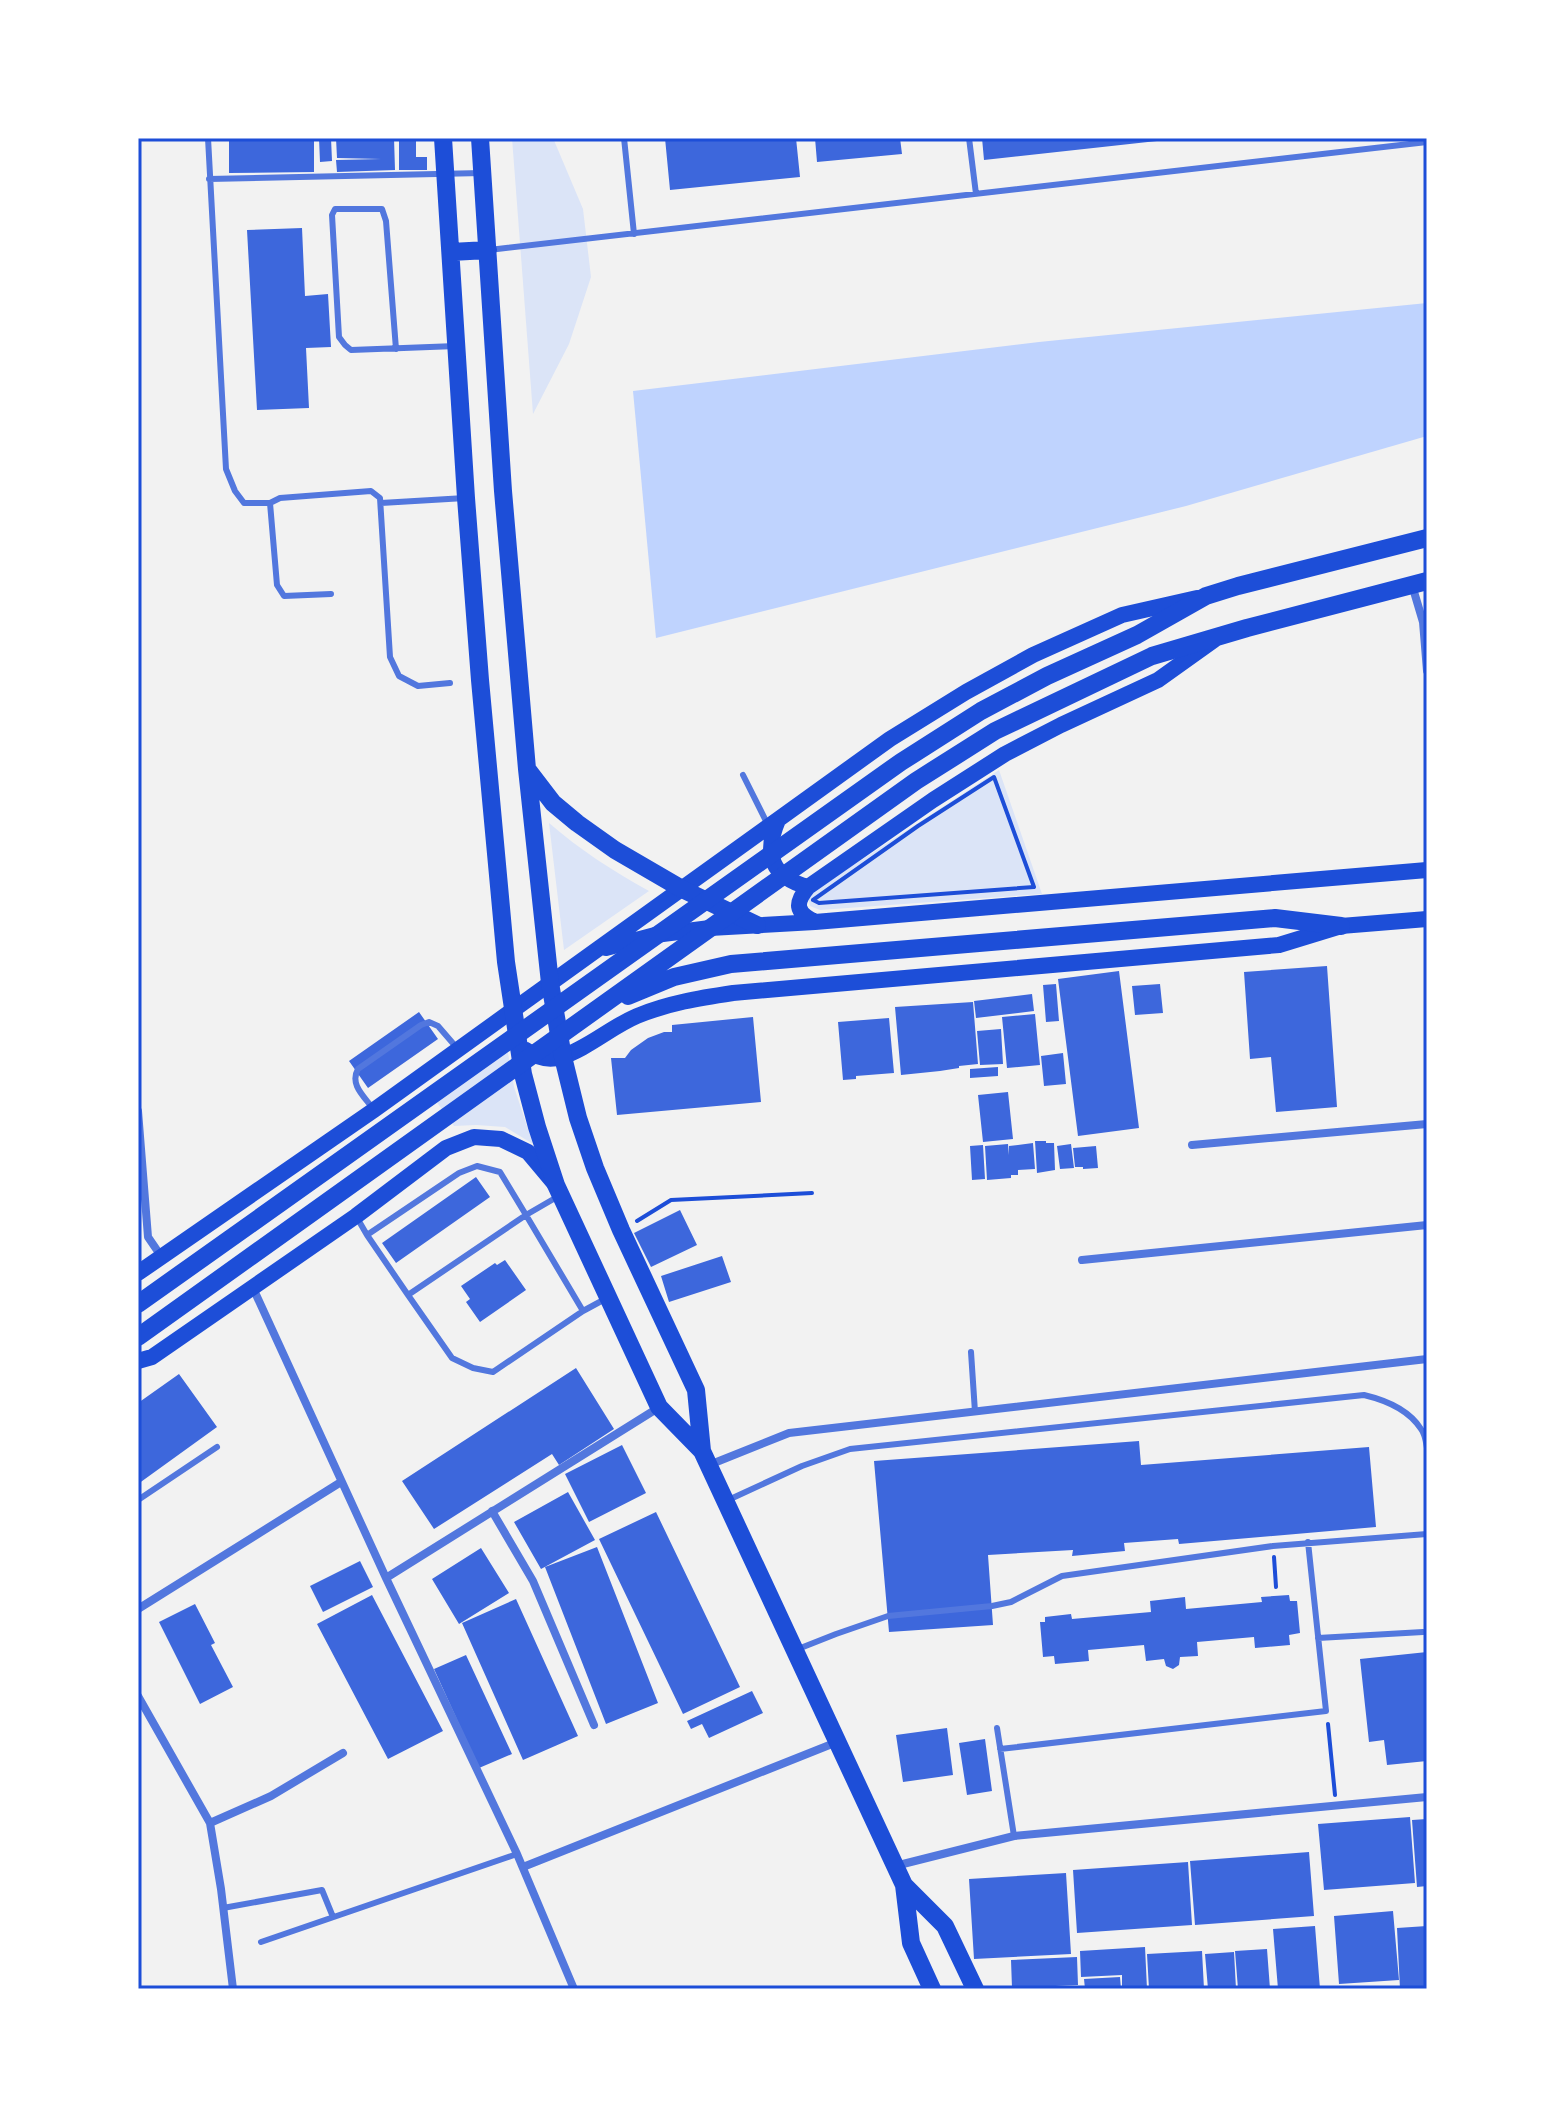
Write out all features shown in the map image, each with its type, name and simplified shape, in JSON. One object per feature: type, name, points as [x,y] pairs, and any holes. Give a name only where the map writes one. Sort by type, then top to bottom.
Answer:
[{"type":"main road","points":[[443,138],[481,694],[512,1010],[529,1101],[558,1190],[659,1407],[705,1458],[904,1885],[911,1943],[932,1989]]},
{"type":"main road","points":[[480,138],[503,491],[527,769],[550,983],[578,1118],[621,1230],[696,1390],[705,1458]]},
{"type":"main road","points":[[451,252],[488,250]]},
{"type":"main road","points":[[138,1273],[374,1110],[890,739],[966,692],[1033,655],[1122,615],[1427,538]]},
{"type":"main road","points":[[138,1337],[916,781],[995,731],[1152,656],[1420,583]]},
{"type":"main road","points":[[138,1304],[901,762],[981,711],[1047,676],[1137,635],[1206,596]]},
{"type":"main road","points":[[815,922],[804,916],[799,907],[800,898],[808,887],[1005,754],[1158,680],[1219,637]]},
{"type":"main road","points":[[527,769],[553,803],[615,850],[682,889],[757,925]]},
{"type":"main road","points":[[774,823],[770,855],[778,871],[791,882],[808,887]]},
{"type":"main road","points":[[596,950],[655,935],[710,928],[815,922],[1427,870]]},
{"type":"main road","points":[[599,1007],[674,977],[731,964],[1275,918],[1341,926],[1427,919]]},
{"type":"main road","points":[[518,1043],[538,1057],[553,1059],[563,1057],[636,1017],[684,1000],[1279,945],[1341,926]]},
{"type":"main road","points":[[138,1361],[152,1357],[356,1216],[446,1148],[474,1137],[501,1139],[528,1152],[558,1190]]},
{"type":"main road","points":[[904,1885],[945,1926],[975,1989]]},
{"type":"street","points":[[1420,583],[1427,671]]},
{"type":"street","points":[[138,1111],[148,1237],[161,1257]]},
{"type":"street","points":[[1192,1145],[1427,1124]]},
{"type":"street","points":[[1082,1260],[1427,1225]]},
{"type":"street","points":[[252,1286],[523,1867],[574,1989]]},
{"type":"street","points":[[705,1458],[789,1433],[1427,1359]]},
{"type":"street","points":[[386,1578],[659,1407]]},
{"type":"street","points":[[138,1609],[341,1482]]},
{"type":"street","points":[[492,1511],[533,1581],[594,1725]]},
{"type":"street","points":[[138,1696],[210,1823],[233,1989]]},
{"type":"street","points":[[523,1867],[837,1742]]},
{"type":"street","points":[[210,1823],[271,1796],[343,1753]]},
{"type":"street","points":[[895,1866],[1014,1836],[1427,1797]]},
{"type":"lane","points":[[208,138],[226,469],[235,491],[244,503],[270,503],[280,498],[371,491],[380,498],[390,657],[399,676],[418,686],[450,683]]},
{"type":"lane","points":[[624,138],[634,234]]},
{"type":"lane","points":[[969,138],[976,194]]},
{"type":"lane","points":[[488,250],[1427,142]]},
{"type":"lane","points":[[209,179],[483,173]]},
{"type":"lane","points":[[396,349],[386,221],[382,209],[335,209],[332,215],[339,337],[345,345],[351,350],[396,349],[456,346]]},
{"type":"lane","points":[[381,503],[466,498]]},
{"type":"lane","points":[[270,503],[277,585],[284,596],[331,594]]},
{"type":"lane","points":[[743,775],[774,823]]},
{"type":"lane","points":[[374,1110],[355,1085],[354,1076],[358,1069],[429,1022],[438,1026],[457,1049]]},
{"type":"lane","points":[[367,1235],[459,1173],[477,1166],[500,1172],[583,1311]]},
{"type":"lane","points":[[408,1295],[558,1190]]},
{"type":"lane","points":[[356,1216],[452,1358],[473,1368],[493,1372],[607,1298]]},
{"type":"lane","points":[[971,1352],[975,1412]]},
{"type":"lane","points":[[725,1501],[802,1466],[850,1449],[1364,1395],[1381,1399],[1409,1415],[1423,1431],[1427,1448]]},
{"type":"lane","points":[[138,1500],[217,1447]]},
{"type":"lane","points":[[794,1651],[888,1616],[1011,1602],[1062,1576],[1273,1546],[1427,1534]]},
{"type":"lane","points":[[1000,1749],[1326,1711],[1308,1542]]},
{"type":"lane","points":[[1318,1638],[1423,1632]]},
{"type":"lane","points":[[997,1728],[1014,1836]]},
{"type":"lane","points":[[261,1942],[517,1854]]},
{"type":"lane","points":[[223,1908],[322,1890],[333,1917]]},
{"type":"path","points":[[994,777],[1034,887],[819,903],[813,900],[918,826],[994,777]]},
{"type":"path","points":[[621,1230],[671,1200],[812,1193]]},
{"type":"path","points":[[1273,1546],[1276,1587]]},
{"type":"path","points":[[1326,1711],[1337,1805]]},
{"type":"shaded area","points":[[512,138],[553,138],[583,209],[591,277],[569,344],[533,414]]},
{"type":"shaded area","points":[[999,770],[1042,894],[820,910],[810,906],[808,897],[814,891]]},
{"type":"shaded area","points":[[549,823],[597,860],[649,891],[564,950]]},
{"type":"shaded area","points":[[505,1036],[514,1087],[533,1144],[505,1127],[454,1126],[428,1090]]},
{"type":"water","points":[[1427,303],[1427,436],[1186,506],[656,638],[633,391],[1039,342]]},
{"type":"building","points":[[229,138],[314,138],[314,172],[229,173]]},
{"type":"building","points":[[319,138],[331,138],[332,161],[320,162]]},
{"type":"building","points":[[336,138],[394,138],[395,170],[337,172],[336,160],[381,159],[337,158]]},
{"type":"building","points":[[399,138],[416,138],[416,157],[427,157],[427,170],[399,170]]},
{"type":"building","points":[[665,138],[796,138],[800,177],[670,190]]},
{"type":"building","points":[[815,138],[900,138],[902,154],[817,162]]},
{"type":"building","points":[[982,138],[1166,138],[1166,140],[984,160]]},
{"type":"building","points":[[302,228],[305,296],[328,294],[331,347],[306,348],[309,408],[257,410],[247,230]]},
{"type":"building","points":[[1327,966],[1337,1107],[1276,1112],[1271,1057],[1250,1059],[1244,972]]},
{"type":"building","points":[[1119,971],[1139,1128],[1078,1136],[1058,979]]},
{"type":"building","points":[[1056,984],[1059,1021],[1046,1022],[1043,985]]},
{"type":"building","points":[[1160,984],[1163,1013],[1135,1015],[1132,986]]},
{"type":"building","points":[[1032,994],[1034,1011],[976,1018],[974,1001]]},
{"type":"building","points":[[973,1002],[978,1064],[901,1075],[895,1007]]},
{"type":"building","points":[[419,1012],[438,1039],[368,1088],[349,1061]]},
{"type":"building","points":[[1035,1014],[1040,1065],[1007,1068],[1002,1017]]},
{"type":"building","points":[[753,1017],[761,1102],[617,1115],[611,1058],[625,1058],[648,1038],[672,1032],[672,1025]]},
{"type":"building","points":[[889,1018],[894,1073],[843,1080],[838,1022]]},
{"type":"building","points":[[1001,1029],[1003,1064],[980,1065],[977,1031]]},
{"type":"building","points":[[1063,1053],[1066,1084],[1044,1086],[1041,1056]]},
{"type":"building","points":[[998,1067],[998,1076],[970,1078],[970,1069]]},
{"type":"building","points":[[1008,1092],[1013,1139],[983,1142],[978,1095]]},
{"type":"building","points":[[1035,1141],[1054,1143],[1055,1170],[1037,1173]]},
{"type":"building","points":[[1033,1143],[1035,1169],[1018,1170],[1018,1175],[1011,1175],[1011,1178],[987,1180],[985,1146],[1008,1144],[1009,1155],[1009,1146]]},
{"type":"building","points":[[1071,1144],[1074,1168],[1060,1169],[1057,1146]]},
{"type":"building","points":[[983,1145],[985,1179],[972,1180],[970,1146]]},
{"type":"building","points":[[1096,1146],[1098,1168],[1075,1167],[1073,1148]]},
{"type":"building","points":[[476,1177],[490,1197],[396,1263],[382,1243]]},
{"type":"building","points":[[680,1210],[697,1245],[651,1267],[634,1233]]},
{"type":"building","points":[[722,1256],[731,1282],[669,1302],[661,1276]]},
{"type":"building","points":[[505,1260],[526,1290],[480,1322],[466,1302],[470,1299],[461,1286],[495,1263],[497,1265]]},
{"type":"building","points":[[576,1368],[614,1429],[559,1465],[552,1454],[434,1529],[402,1481]]},
{"type":"building","points":[[179,1374],[217,1427],[138,1484],[138,1403]]},
{"type":"building","points":[[1139,1441],[1141,1465],[1369,1447],[1376,1527],[1179,1544],[1178,1539],[1124,1543],[1125,1551],[1072,1556],[1073,1550],[988,1555],[993,1625],[889,1632],[874,1461]]},
{"type":"building","points":[[622,1445],[646,1493],[589,1522],[565,1474]]},
{"type":"building","points":[[568,1492],[595,1540],[541,1569],[514,1522]]},
{"type":"building","points":[[656,1512],[740,1687],[683,1714],[599,1539]]},
{"type":"building","points":[[597,1547],[658,1703],[606,1724],[545,1567]]},
{"type":"building","points":[[481,1548],[509,1593],[459,1624],[432,1579]]},
{"type":"building","points":[[360,1561],[373,1587],[323,1612],[310,1586]]},
{"type":"building","points":[[372,1595],[443,1731],[388,1759],[317,1624]]},
{"type":"building","points":[[1289,1595],[1290,1601],[1297,1601],[1300,1633],[1289,1635],[1290,1645],[1255,1648],[1254,1637],[1197,1642],[1198,1656],[1180,1657],[1179,1665],[1173,1669],[1166,1666],[1164,1659],[1146,1661],[1144,1645],[1088,1650],[1089,1661],[1055,1664],[1054,1656],[1043,1657],[1040,1622],[1045,1622],[1045,1617],[1071,1614],[1072,1619],[1151,1612],[1150,1601],[1185,1597],[1186,1609],[1262,1602],[1261,1597]]},
{"type":"building","points":[[516,1599],[578,1736],[523,1760],[462,1623]]},
{"type":"building","points":[[195,1604],[215,1643],[211,1645],[233,1687],[200,1704],[159,1622]]},
{"type":"building","points":[[1427,1652],[1427,1761],[1387,1765],[1384,1740],[1369,1742],[1360,1659]]},
{"type":"building","points":[[466,1655],[512,1754],[479,1768],[434,1669]]},
{"type":"building","points":[[752,1691],[763,1713],[709,1738],[702,1724],[691,1729],[687,1721]]},
{"type":"building","points":[[947,1728],[953,1775],[903,1782],[896,1735]]},
{"type":"building","points":[[985,1739],[992,1791],[967,1795],[959,1743]]},
{"type":"building","points":[[1410,1817],[1415,1883],[1324,1890],[1318,1824]]},
{"type":"building","points":[[1427,1819],[1427,1886],[1417,1887],[1412,1820]]},
{"type":"building","points":[[1309,1852],[1314,1916],[1195,1925],[1190,1861]]},
{"type":"building","points":[[1188,1862],[1192,1925],[1077,1933],[1073,1870]]},
{"type":"building","points":[[1066,1873],[1071,1954],[974,1959],[969,1879]]},
{"type":"building","points":[[1393,1911],[1399,1980],[1339,1984],[1334,1916]]},
{"type":"building","points":[[1315,1926],[1320,1989],[1278,1989],[1273,1929]]},
{"type":"building","points":[[1427,1926],[1427,1989],[1400,1989],[1397,1928]]},
{"type":"building","points":[[1145,1947],[1147,1989],[1122,1989],[1122,1975],[1081,1977],[1080,1951]]},
{"type":"building","points":[[1267,1949],[1270,1989],[1238,1989],[1235,1951]]},
{"type":"building","points":[[1202,1951],[1204,1989],[1149,1989],[1147,1954]]},
{"type":"building","points":[[1234,1952],[1236,1989],[1208,1989],[1205,1954]]},
{"type":"building","points":[[1077,1957],[1078,1985],[1012,1988],[1011,1960]]},
{"type":"building","points":[[1120,1977],[1121,1989],[1085,1989],[1084,1979]]}]
